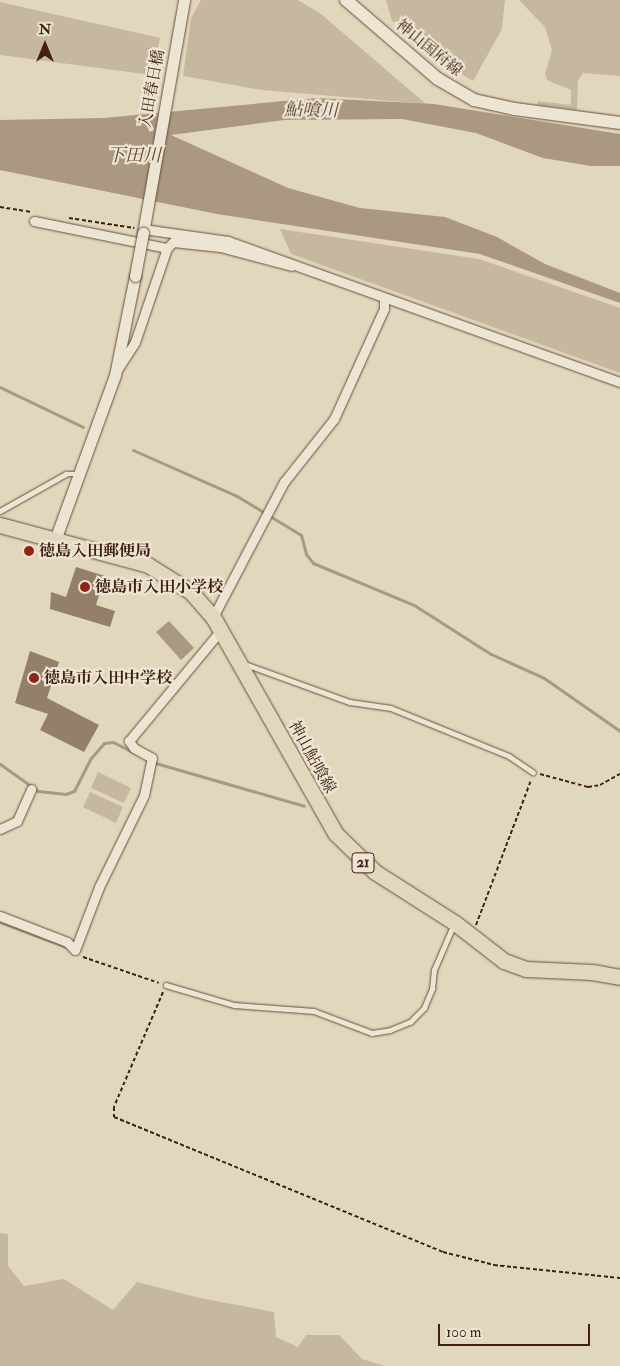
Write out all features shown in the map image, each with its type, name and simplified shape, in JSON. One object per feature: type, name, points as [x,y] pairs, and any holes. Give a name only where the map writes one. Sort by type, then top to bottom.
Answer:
[{"type":"main road","name":"神山国府線","points":[[346,0],[431,74],[474,100],[515,109],[620,123]]},
{"type":"main road","name":"神山鮎喰線","points":[[0,525],[156,568],[191,592],[213,617],[336,834],[375,872],[455,923],[491,954],[515,966],[592,972],[620,977]]},
{"type":"street","name":"入田春日橋","points":[[55,540],[77,474],[115,374],[135,276],[184,0]]},
{"type":"street","points":[[36,217],[167,248]]},
{"type":"street","points":[[143,230],[228,241],[620,382]]},
{"type":"street","points":[[115,374],[135,342],[167,248],[173,242],[220,248],[284,266],[298,265]]},
{"type":"street","points":[[213,617],[284,482],[334,420],[384,309],[384,298]]},
{"type":"street","points":[[0,916],[67,942],[75,950],[99,887],[144,795],[152,761],[129,741],[220,630]]},
{"type":"street","points":[[0,829],[17,821],[31,789]]},
{"type":"lane","points":[[0,511],[66,474],[77,474]]},
{"type":"lane","points":[[239,662],[350,702],[391,708],[509,756],[534,772]]},
{"type":"lane","points":[[166,985],[234,1005],[314,1011],[372,1034],[390,1030],[410,1022],[424,1008],[432,989],[434,970],[455,923]]},
{"type":"path","points":[[0,207],[36,217]]},
{"type":"path","points":[[67,217],[143,230]]},
{"type":"path","points":[[472,937],[534,772],[588,787],[600,785],[620,774]]},
{"type":"path","points":[[75,950],[82,956],[166,985],[114,1108],[114,1117],[444,1252],[494,1264],[620,1278]]},
{"type":"shaded area","points":[[201,0],[298,0],[321,14],[426,104],[262,90],[183,76],[191,18]]},
{"type":"shaded area","points":[[386,0],[505,0],[502,29],[473,81],[448,66],[421,39],[392,21]]},
{"type":"shaded area","points":[[519,0],[620,0],[620,76],[583,73],[578,80],[577,110],[537,105],[538,101],[571,105],[571,90],[547,80],[545,74],[552,50],[545,27]]},
{"type":"shaded area","points":[[0,2],[160,38],[152,75],[0,55]]},
{"type":"shaded area","points":[[280,229],[479,259],[620,308],[620,373],[291,254]]},
{"type":"shaded area","points":[[98,772],[131,788],[124,803],[91,788]]},
{"type":"shaded area","points":[[90,792],[123,807],[116,823],[83,807]]},
{"type":"shaded area","points":[[0,1233],[8,1234],[8,1266],[24,1286],[64,1279],[113,1310],[137,1282],[200,1298],[274,1312],[276,1337],[298,1347],[306,1335],[339,1335],[362,1359],[385,1366],[0,1366]]},
{"type":"water","name":"下田川","points":[[316,98],[434,104],[620,134],[620,166],[591,166],[543,158],[476,133],[402,119],[284,120],[171,135],[288,188],[360,208],[445,217],[497,237],[545,264],[620,293],[620,303],[480,254],[217,214],[0,170],[0,120],[104,118]]},
{"type":"water","points":[[169,621],[194,648],[181,660],[156,632]]},
{"type":"building","points":[[76,567],[105,576],[96,605],[115,611],[110,627],[50,609],[51,592],[66,597]]},
{"type":"building","points":[[30,651],[59,662],[47,698],[99,725],[84,752],[40,730],[48,714],[15,703]]},
{"type":"waterway","points":[[0,387],[83,427]]},
{"type":"waterway","points":[[133,450],[237,496],[301,535],[306,554],[313,563],[414,605],[491,654],[544,678],[620,731]]},
{"type":"waterway","points":[[0,764],[38,791],[66,794],[74,791],[91,758],[104,743],[113,742],[133,752]]},
{"type":"waterway","points":[[152,762],[304,806]]},
{"type":"waterway","points":[[0,922],[66,947]]},
{"type":"place","name":"徳島入田郵便局","points":[[29,551]]},
{"type":"place","name":"徳島市入田小学校","points":[[85,587]]},
{"type":"place","name":"徳島市入田中学校","points":[[34,678]]},
{"type":"water label","name":"鮎喰川","points":[[311,111]]}]
